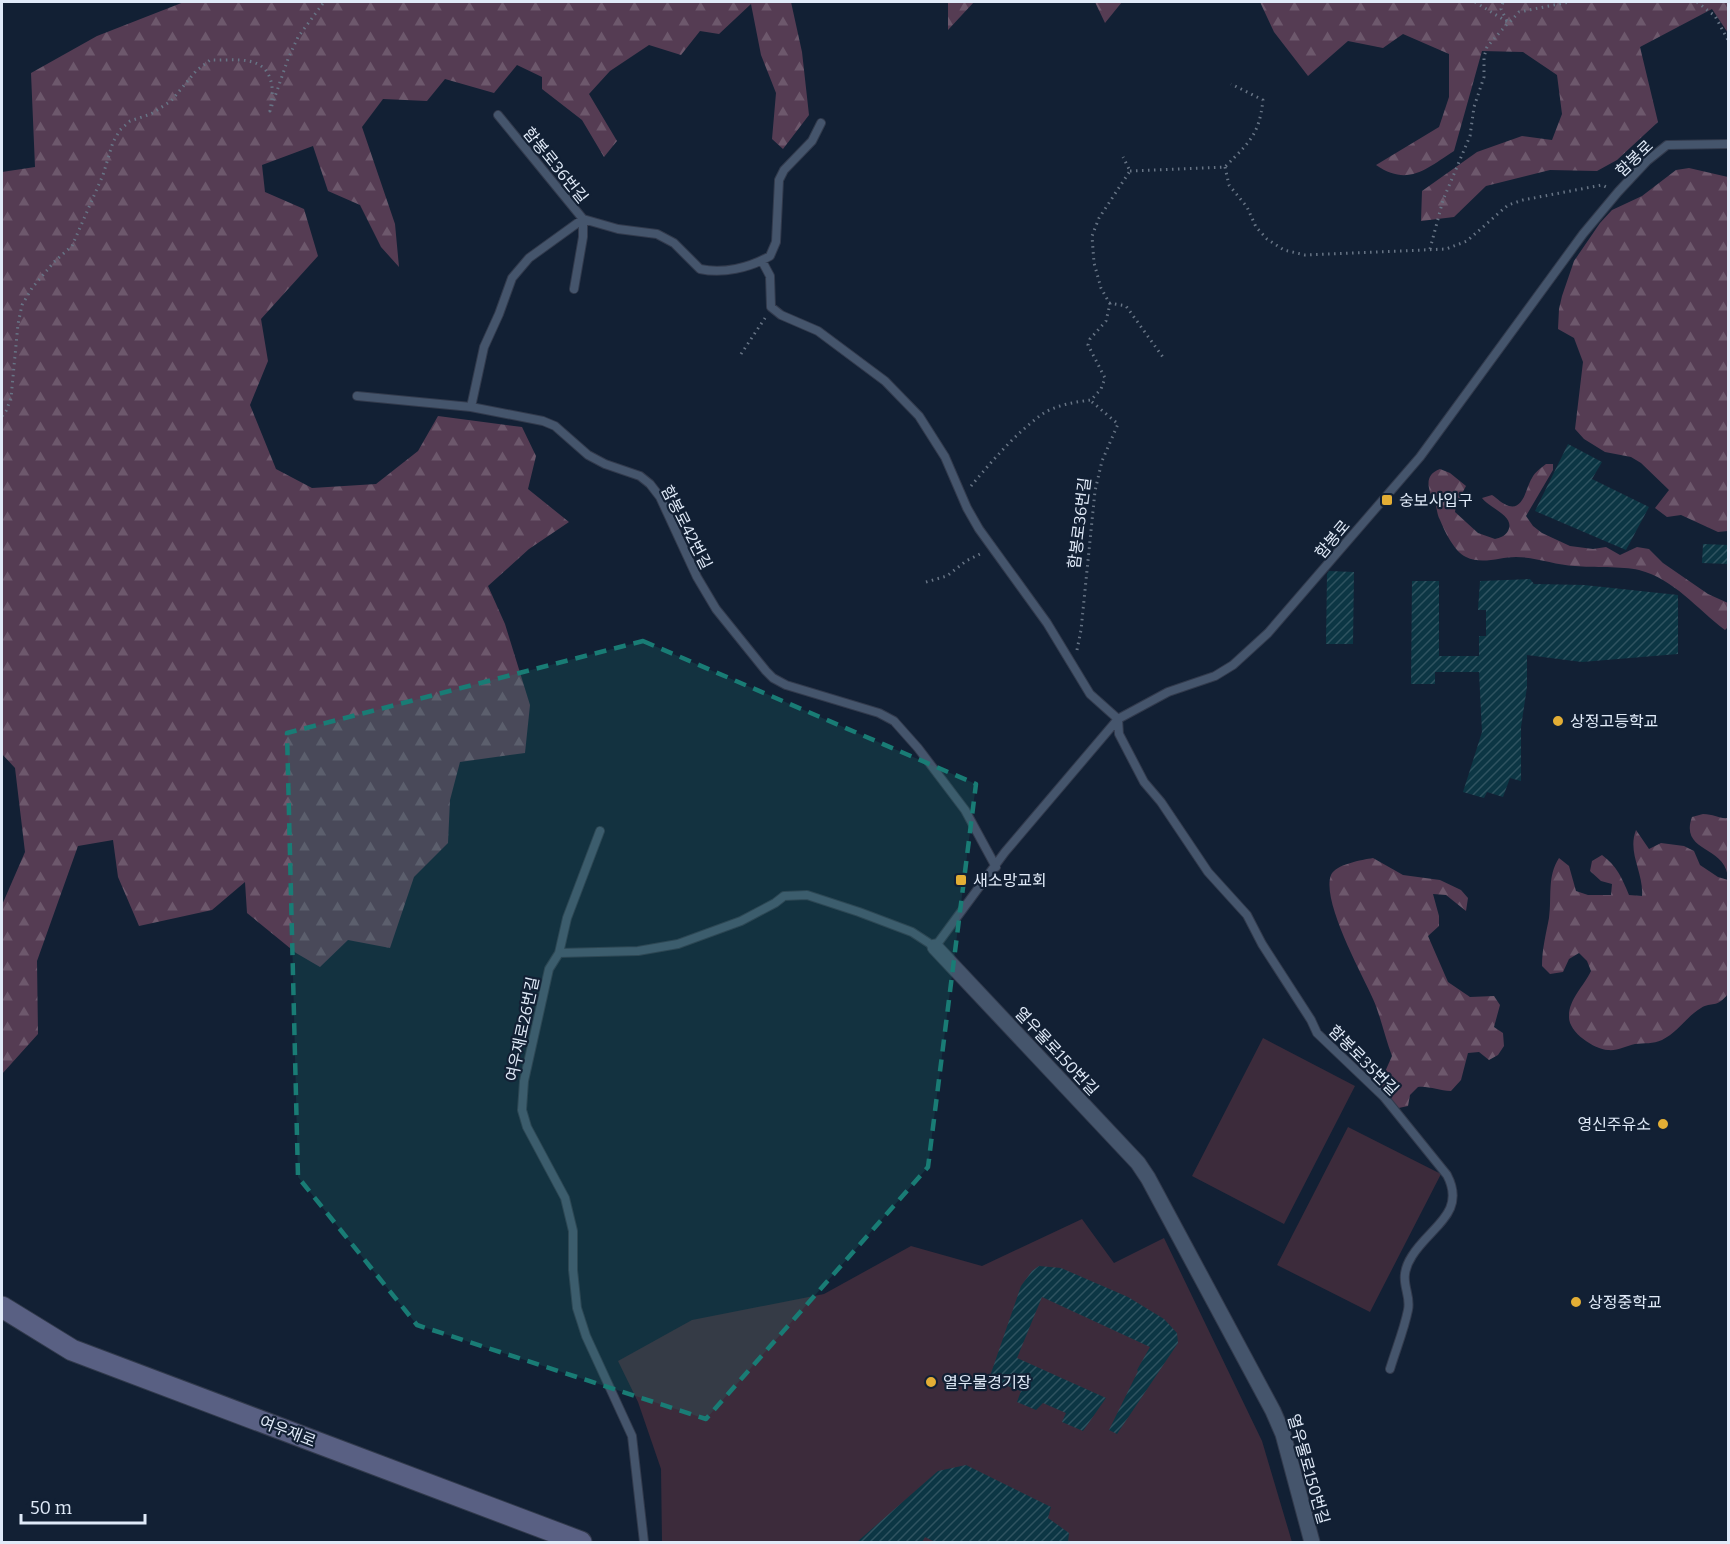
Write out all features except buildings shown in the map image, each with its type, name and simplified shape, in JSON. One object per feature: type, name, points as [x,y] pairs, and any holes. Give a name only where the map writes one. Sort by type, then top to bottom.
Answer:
[{"type":"street","name":"열우물로150번길","points":[[935,947],[1138,1163],[1148,1178],[1274,1411],[1283,1434],[1312,1542]]},
{"type":"street","name":"여우재로","points":[[2,1307],[72,1350],[580,1542]]},
{"type":"lane","name":"함봉로36번길","points":[[498,115],[583,219],[618,230],[657,234],[674,243],[700,269],[725,272],[762,261]]},
{"type":"lane","points":[[821,123],[812,141],[784,170],[779,180],[776,242],[770,256],[762,261],[770,276],[771,307],[781,315],[818,331],[885,381],[919,416],[945,456],[962,497],[992,549],[1042,616],[1090,694],[1118,719]]},
{"type":"lane","name":"함봉로","points":[[935,947],[1005,852],[1118,719],[1168,692],[1215,676],[1233,665],[1268,633],[1420,457],[1583,234],[1647,161],[1667,145],[1728,144]]},
{"type":"lane","points":[[574,289],[583,237],[583,219]]},
{"type":"lane","points":[[471,406],[484,347],[512,278],[529,258],[583,219]]},
{"type":"lane","name":"함봉로42번길","points":[[357,396],[471,406],[543,421],[555,426],[588,455],[604,464],[640,476],[660,497],[697,577],[716,609],[766,671],[786,685],[879,713],[894,722],[918,748],[965,810],[996,867]]},
{"type":"lane","name":"함봉로35번길","points":[[1118,719],[1119,734],[1144,782],[1161,801],[1208,872],[1247,915],[1262,944],[1317,1033],[1384,1097],[1447,1174],[1453,1185],[1452,1207],[1412,1257],[1405,1271],[1404,1286],[1409,1307],[1390,1368]]},
{"type":"lane","name":"여우재로26번길","points":[[600,831],[567,918],[559,953],[549,969],[524,1081],[522,1110],[527,1127],[565,1198],[573,1231],[573,1270],[577,1308],[586,1336],[632,1436],[644,1542]]},
{"type":"lane","name":"열우물로150번길","points":[[559,953],[638,951],[678,944],[741,921],[784,896],[807,894],[912,932],[935,947]]},
{"type":"path","points":[[2,416],[11,398],[22,305],[32,288],[54,262],[72,246],[99,184],[113,142],[120,130],[130,121],[151,114],[171,101],[196,71],[210,60],[254,61],[262,66],[272,86],[270,111],[298,37],[324,2]]},
{"type":"path","points":[[1475,2],[1508,23]]},
{"type":"path","points":[[1503,2],[1502,9],[1508,23]]},
{"type":"path","points":[[1430,249],[1443,200],[1470,136],[1474,107],[1484,77],[1484,57],[1487,46],[1519,12],[1569,2]]},
{"type":"path","points":[[1697,2],[1715,16],[1728,40]]},
{"type":"path","points":[[1130,171],[1225,167],[1252,138],[1261,121],[1263,100],[1231,84]]},
{"type":"path","points":[[1123,157],[1130,171]]},
{"type":"path","points":[[1225,167],[1229,185],[1247,207],[1256,226],[1267,239],[1284,250],[1305,255],[1446,249],[1467,241],[1508,205],[1522,200],[1602,185],[1618,192]]},
{"type":"path","points":[[962,497],[998,454],[1043,414],[1072,402],[1091,400],[1101,389],[1105,378],[1088,345],[1090,339],[1106,321],[1109,303],[1101,288],[1094,263],[1092,236],[1100,218],[1130,171]]},
{"type":"path","points":[[1109,303],[1126,306],[1165,360]]},
{"type":"path","points":[[741,354],[771,307]]},
{"type":"path","name":"함봉로36번길","points":[[1070,661],[1077,650],[1081,630],[1095,492],[1102,461],[1118,424],[1091,400]]},
{"type":"path","points":[[926,582],[947,576],[966,561],[992,549]]},
{"type":"highlighted area","points":[[643,641],[976,784],[928,1167],[706,1419],[417,1325],[298,1177],[287,733]]},
{"type":"shaded area","points":[[1263,1038],[1355,1086],[1284,1224],[1192,1176]]},
{"type":"shaded area","points":[[1348,1127],[1441,1174],[1370,1312],[1277,1265]]},
{"type":"shaded area","name":"열우물경기장","points":[[1082,1219],[1114,1263],[1164,1238],[1262,1441],[1292,1542],[662,1542],[661,1469],[638,1402],[618,1361],[692,1320],[824,1294],[911,1246],[982,1266]]},
{"type":"green space","points":[[184,2],[791,2],[802,52],[809,115],[783,149],[772,139],[776,93],[761,55],[751,4],[719,34],[700,31],[681,55],[649,45],[610,71],[589,94],[617,141],[604,157],[582,120],[542,89],[542,77],[517,65],[494,93],[445,79],[427,101],[383,99],[362,127],[395,224],[399,267],[381,247],[360,205],[328,191],[313,146],[262,165],[265,192],[304,209],[318,256],[261,319],[268,361],[250,405],[276,469],[312,488],[376,484],[418,451],[438,416],[522,427],[536,456],[528,489],[569,522],[529,549],[488,586],[505,624],[530,705],[525,753],[460,762],[450,800],[448,843],[414,877],[390,948],[348,940],[320,967],[296,953],[247,913],[245,882],[212,910],[139,926],[118,877],[113,840],[78,846],[37,961],[38,1034],[2,1074],[2,905],[25,852],[15,768],[2,754],[2,172],[35,167],[31,73],[97,36]]},
{"type":"green space","points":[[948,2],[974,2],[948,30]]},
{"type":"green space","points":[[1095,2],[1122,2],[1105,23]]},
{"type":"green space","points":[[1260,2],[1728,2],[1728,33],[1712,9],[1640,47],[1658,122],[1617,160],[1597,171],[1550,170],[1486,186],[1454,217],[1421,221],[1422,191],[1477,152],[1522,136],[1552,140],[1562,114],[1557,75],[1523,52],[1482,51],[1454,151],[1416,173],[1398,175],[1376,165],[1439,127],[1449,97],[1449,54],[1403,34],[1383,48],[1348,41],[1308,76],[1274,32]]},
{"type":"green space","points":[[1689,168],[1728,177],[1728,531],[1718,532],[1681,515],[1667,517],[1655,508],[1669,490],[1641,463],[1631,457],[1605,452],[1584,439],[1575,429],[1583,362],[1574,338],[1558,329],[1562,296],[1574,261],[1600,223],[1612,210],[1642,196],[1676,170]]},
{"type":"green space","points":[[1546,464],[1553,464],[1553,470],[1526,516],[1533,526],[1542,533],[1570,546],[1593,549],[1606,547],[1620,555],[1637,547],[1649,549],[1663,563],[1708,594],[1728,603],[1728,627],[1725,630],[1674,587],[1652,574],[1639,570],[1582,567],[1523,557],[1478,560],[1466,557],[1454,546],[1438,516],[1430,493],[1428,483],[1431,475],[1440,469],[1450,473],[1466,486],[1456,505],[1455,512],[1478,533],[1495,539],[1507,533],[1508,521],[1482,498],[1492,495],[1506,505],[1518,505],[1533,476]]},
{"type":"green space","points":[[1703,814],[1728,818],[1728,879],[1726,868],[1720,860],[1692,837],[1690,829],[1692,817]]},
{"type":"green space","points":[[1636,830],[1649,849],[1661,843],[1684,846],[1694,851],[1700,865],[1718,877],[1728,880],[1728,994],[1720,1002],[1705,1006],[1696,1012],[1662,1040],[1608,1050],[1596,1047],[1583,1039],[1570,1022],[1571,1004],[1591,971],[1587,961],[1579,953],[1569,959],[1563,972],[1550,974],[1542,966],[1549,918],[1551,879],[1559,858],[1569,866],[1576,891],[1588,895],[1611,895],[1612,884],[1601,881],[1590,871],[1592,861],[1602,855],[1612,864],[1629,895],[1642,896],[1641,879],[1633,847]]},
{"type":"green space","points":[[1373,858],[1403,875],[1440,880],[1461,890],[1468,898],[1466,911],[1446,895],[1433,894],[1439,916],[1439,926],[1428,936],[1448,982],[1470,997],[1494,996],[1500,1005],[1494,1027],[1503,1033],[1504,1046],[1498,1055],[1489,1060],[1479,1052],[1468,1053],[1461,1080],[1451,1091],[1418,1087],[1410,1095],[1408,1106],[1394,1109],[1377,1090],[1392,1056],[1376,1006],[1337,919],[1329,887],[1331,875],[1338,868]]},
{"type":"place","name":"숭보사입구","points":[[1387,500]]},
{"type":"place","name":"상정고등학교","points":[[1558,721]]},
{"type":"place","name":"새소망교회","points":[[961,880]]},
{"type":"place","name":"영신주유소","points":[[1663,1124]]},
{"type":"place","name":"상정중학교","points":[[1576,1302]]},
{"type":"place","name":"열우물경기장","points":[[931,1382]]}]
